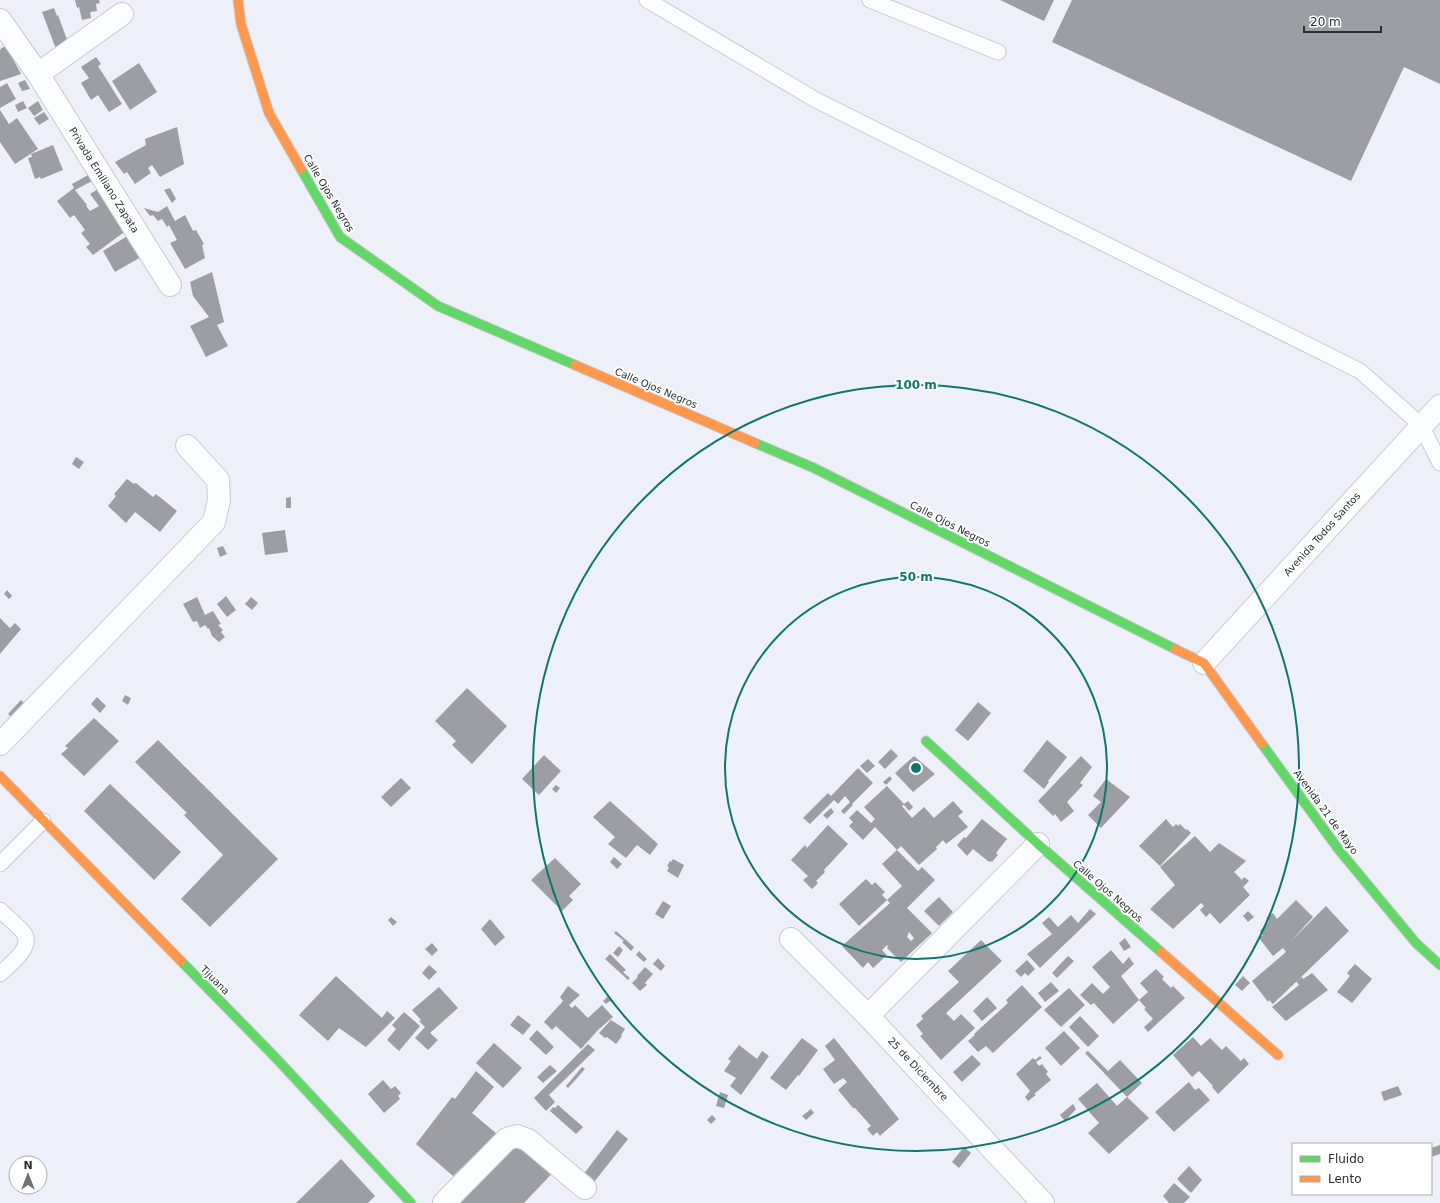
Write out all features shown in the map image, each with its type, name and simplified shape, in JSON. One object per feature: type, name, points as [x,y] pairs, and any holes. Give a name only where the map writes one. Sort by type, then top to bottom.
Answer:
[{"type":"street","name":"Calle Ojos Negros","points":[[238,0],[242,24],[269,113],[340,237],[438,306],[814,468],[1204,663]]},
{"type":"street","points":[[38,74],[122,14]]},
{"type":"street","name":"Privada Emiliano Zapata","points":[[0,20],[38,74],[170,285]]},
{"type":"street","name":"Avenida Todos Santos","points":[[1204,663],[1440,406]]},
{"type":"street","points":[[0,744],[214,522],[219,500],[218,480],[188,446]]},
{"type":"street","name":"Avenida 21 de Mayo","points":[[1204,663],[1339,850],[1416,943],[1440,965]]},
{"type":"street","name":"Calle Ojos Negros","points":[[926,741],[1038,844],[1278,1055]]},
{"type":"street","name":"Tijuana","points":[[0,776],[274,1056],[411,1203]]},
{"type":"street","points":[[868,1016],[1038,844]]},
{"type":"street","name":"25 de Diciembre","points":[[791,939],[868,1016],[1043,1203]]},
{"type":"street","points":[[444,1203],[507,1139],[517,1136],[528,1140],[585,1188]]},
{"type":"lane","points":[[647,0],[816,100],[1360,371],[1421,425],[1440,463]]},
{"type":"lane","points":[[870,0],[998,52]]},
{"type":"lane","points":[[0,864],[43,821]]},
{"type":"lane","points":[[0,910],[24,933],[26,942],[23,951],[0,974]]},
{"type":"building","points":[[75,0],[99,0],[100,3],[96,4],[97,11],[90,12],[91,18],[82,20],[79,7],[77,8]]},
{"type":"building","points":[[1000,0],[1054,0],[1044,21]]},
{"type":"building","points":[[1072,0],[1440,0],[1440,84],[1404,67],[1351,181],[1052,42]]},
{"type":"building","points":[[54,8],[69,45],[56,49],[42,12]]},
{"type":"building","points":[[6,46],[21,74],[0,81],[0,50]]},
{"type":"building","points":[[96,57],[101,64],[98,66],[122,104],[109,112],[98,95],[91,100],[81,83],[89,78],[81,67]]},
{"type":"building","points":[[139,63],[157,92],[130,110],[112,81]]},
{"type":"building","points":[[25,80],[30,89],[22,91],[18,83]]},
{"type":"building","points":[[7,83],[16,99],[0,108],[0,87]]},
{"type":"building","points":[[23,101],[27,108],[18,112],[15,105]]},
{"type":"building","points":[[38,101],[43,110],[34,116],[28,108]]},
{"type":"building","points":[[0,110],[9,124],[17,118],[38,149],[15,164],[0,142]]},
{"type":"building","points":[[44,112],[49,119],[39,125],[34,118]]},
{"type":"building","points":[[177,127],[184,164],[160,177],[152,165],[148,168],[151,173],[135,184],[127,172],[124,174],[115,162],[146,145],[145,139]]},
{"type":"building","points":[[53,145],[63,170],[41,179],[40,177],[35,179],[28,158],[32,157],[31,154]]},
{"type":"building","points":[[88,175],[92,181],[75,190],[87,205],[86,206],[90,211],[99,206],[90,194],[98,189],[127,230],[93,255],[86,247],[90,244],[81,233],[85,230],[74,215],[70,218],[57,201],[74,188],[72,184]]},
{"type":"building","points":[[170,188],[176,199],[172,203],[164,190]]},
{"type":"building","points":[[167,206],[175,221],[185,215],[193,231],[196,230],[204,244],[202,245],[205,258],[185,269],[170,243],[177,240],[169,225],[167,227],[162,219],[158,221],[153,215],[150,216],[144,208],[158,212]]},
{"type":"building","points":[[129,235],[141,257],[115,272],[103,251]]},
{"type":"building","points":[[212,272],[224,322],[217,325],[228,346],[206,357],[190,326],[209,317],[193,296],[190,282]]},
{"type":"building","points":[[76,457],[84,462],[79,469],[72,464]]},
{"type":"building","points":[[127,479],[134,484],[136,483],[153,497],[156,494],[177,511],[160,532],[135,512],[126,523],[108,506],[116,496],[114,494]]},
{"type":"building","points":[[291,497],[291,508],[286,508],[286,498]]},
{"type":"building","points":[[285,530],[288,552],[265,555],[262,533]]},
{"type":"building","points":[[223,546],[227,554],[220,557],[217,548]]},
{"type":"building","points":[[7,590],[12,596],[9,599],[4,594]]},
{"type":"building","points":[[226,596],[236,610],[227,617],[217,604]]},
{"type":"building","points":[[197,597],[205,615],[213,611],[221,624],[218,625],[223,630],[221,632],[225,637],[219,642],[212,636],[209,628],[208,629],[205,625],[200,628],[197,621],[193,622],[183,604]]},
{"type":"building","points":[[251,597],[258,603],[252,610],[245,604]]},
{"type":"building","points":[[0,618],[10,628],[15,623],[21,629],[0,654]]},
{"type":"building","points":[[467,688],[507,726],[472,764],[452,745],[456,741],[435,721]]},
{"type":"building","points":[[125,695],[131,698],[128,705],[122,701]]},
{"type":"building","points":[[97,697],[106,706],[100,713],[91,704]]},
{"type":"building","points":[[21,700],[36,714],[23,728],[8,714]]},
{"type":"building","points":[[978,702],[991,713],[968,741],[955,730]]},
{"type":"building","points":[[94,718],[119,741],[84,776],[61,754],[68,748],[65,746]]},
{"type":"building","points":[[158,740],[278,859],[210,927],[181,899],[223,855],[184,815],[187,813],[135,762]]},
{"type":"building","points":[[1047,740],[1067,757],[1048,781],[1049,782],[1044,789],[1023,771]]},
{"type":"building","points":[[891,749],[898,756],[885,769],[878,762]]},
{"type":"building","points":[[544,755],[561,771],[539,795],[522,779]]},
{"type":"building","points":[[914,756],[935,774],[913,792],[895,773]]},
{"type":"building","points":[[1081,756],[1092,767],[1080,783],[1083,785],[1067,802],[1074,811],[1061,822],[1055,814],[1053,816],[1038,801]]},
{"type":"building","points":[[868,759],[875,766],[867,773],[860,766]]},
{"type":"building","points":[[858,768],[873,783],[844,814],[841,811],[850,802],[845,796],[838,804],[834,800],[810,824],[803,818],[828,793],[831,796]]},
{"type":"building","points":[[890,776],[892,779],[886,785],[883,782]]},
{"type":"building","points":[[401,778],[411,788],[391,807],[381,797]]},
{"type":"building","points":[[1106,779],[1130,797],[1101,828],[1088,815],[1101,802],[1093,796]]},
{"type":"building","points":[[110,784],[181,852],[154,880],[84,811]]},
{"type":"building","points":[[556,785],[560,788],[556,793],[552,789]]},
{"type":"building","points":[[887,786],[904,804],[908,801],[913,807],[909,811],[904,805],[902,806],[912,818],[924,807],[934,818],[953,801],[963,812],[958,816],[968,827],[946,844],[943,840],[936,847],[937,849],[919,865],[901,846],[897,850],[875,827],[863,840],[849,826],[853,822],[849,818],[857,810],[871,823],[875,819],[864,807]]},
{"type":"building","points":[[610,801],[658,844],[650,855],[637,845],[626,858],[608,844],[615,837],[593,817]]},
{"type":"building","points":[[831,808],[834,812],[827,819],[823,815]]},
{"type":"building","points":[[982,819],[1007,839],[996,853],[998,855],[992,862],[989,862],[973,849],[967,856],[957,845],[964,837],[966,838]]},
{"type":"building","points":[[1166,819],[1173,827],[1176,824],[1178,826],[1180,824],[1191,833],[1160,866],[1139,846]]},
{"type":"building","points":[[828,825],[848,844],[824,870],[825,872],[816,881],[818,883],[812,889],[803,880],[808,876],[791,860],[805,845],[807,848]]},
{"type":"building","points":[[1195,836],[1210,852],[1219,843],[1246,861],[1234,872],[1242,880],[1244,877],[1249,881],[1243,887],[1250,895],[1220,924],[1210,913],[1206,917],[1200,910],[1204,906],[1201,903],[1173,929],[1150,909],[1175,885],[1160,867]]},
{"type":"building","points":[[897,850],[918,871],[922,867],[935,880],[907,908],[932,933],[901,962],[887,948],[887,945],[882,950],[887,955],[873,968],[868,962],[863,968],[842,946],[890,903],[887,900],[902,886],[882,864]],"holes":[[[909,932],[914,938],[911,941],[907,937]]]},
{"type":"building","points":[[614,857],[622,864],[617,869],[610,862]]},
{"type":"building","points":[[555,858],[581,884],[569,896],[573,900],[562,911],[531,880]]},
{"type":"building","points":[[673,859],[684,865],[678,878],[667,871],[669,867],[667,866]]},
{"type":"building","points":[[866,879],[872,885],[875,882],[885,892],[882,895],[887,900],[859,926],[839,904]]},
{"type":"building","points":[[939,897],[953,912],[939,926],[924,911]]},
{"type":"building","points":[[1296,900],[1313,917],[1290,942],[1326,906],[1349,931],[1273,1004],[1269,1000],[1268,1002],[1252,981],[1286,952],[1283,948],[1273,956],[1259,938],[1263,935],[1260,931],[1269,921],[1266,918],[1273,913],[1277,919]]},
{"type":"building","points":[[663,901],[671,906],[663,919],[655,914]]},
{"type":"building","points":[[1090,909],[1096,914],[1040,968],[1027,954],[1052,934],[1042,923],[1049,917],[1058,927],[1071,915],[1078,923]]},
{"type":"building","points":[[1248,911],[1254,917],[1248,922],[1243,916]]},
{"type":"building","points":[[391,917],[397,922],[393,926],[388,920]]},
{"type":"building","points":[[490,919],[505,937],[495,946],[481,929]]},
{"type":"building","points":[[616,931],[634,947],[631,951],[622,942],[624,941],[614,933]]},
{"type":"building","points":[[1125,938],[1131,947],[1124,951],[1119,943]]},
{"type":"building","points":[[981,940],[1002,961],[946,1013],[954,1021],[961,1014],[975,1028],[941,1060],[920,1036],[923,1034],[916,1025],[923,1019],[921,1016],[959,982],[948,971]]},
{"type":"building","points":[[432,943],[438,950],[432,956],[425,949]]},
{"type":"building","points":[[619,946],[623,950],[618,957],[613,953]]},
{"type":"building","points":[[1111,950],[1123,964],[1129,957],[1134,964],[1121,976],[1139,1000],[1113,1024],[1094,1003],[1091,1005],[1080,995],[1092,983],[1103,994],[1110,987],[1092,967]]},
{"type":"building","points":[[639,951],[647,959],[644,962],[636,955]]},
{"type":"building","points":[[610,954],[626,970],[623,972],[630,978],[628,980],[605,959]]},
{"type":"building","points":[[1068,956],[1074,961],[1057,978],[1052,973]]},
{"type":"building","points":[[658,958],[665,966],[661,971],[653,964]]},
{"type":"building","points":[[1027,960],[1035,969],[1028,976],[1025,973],[1021,977],[1015,971]]},
{"type":"building","points":[[1355,964],[1372,979],[1352,1003],[1337,992],[1350,976],[1347,973]]},
{"type":"building","points":[[429,965],[437,972],[429,980],[422,973]]},
{"type":"building","points":[[645,967],[653,974],[645,983],[647,985],[640,991],[632,983]]},
{"type":"building","points":[[1156,969],[1164,977],[1162,979],[1171,988],[1173,986],[1185,998],[1148,1032],[1144,1027],[1153,1019],[1144,1009],[1146,1008],[1139,1000],[1148,992],[1140,983]]},
{"type":"building","points":[[1312,973],[1328,990],[1286,1021],[1272,1007],[1299,985],[1296,981],[1302,977],[1303,979]]},
{"type":"building","points":[[336,976],[382,1018],[387,1011],[395,1018],[366,1047],[339,1028],[328,1041],[299,1015]]},
{"type":"building","points":[[1243,976],[1250,983],[1242,991],[1235,985]]},
{"type":"building","points":[[1051,982],[1059,991],[1045,1002],[1038,993]]},
{"type":"building","points":[[1022,985],[1042,1007],[993,1053],[986,1046],[978,1052],[968,1041],[1008,1003],[1006,1000]]},
{"type":"building","points":[[568,986],[580,995],[569,1005],[572,1008],[575,1005],[588,1018],[602,1005],[613,1017],[598,1030],[581,1049],[556,1026],[552,1030],[544,1022],[563,1001],[560,997]]},
{"type":"building","points":[[439,987],[458,1008],[430,1033],[438,1040],[428,1050],[415,1038],[425,1027],[412,1010]]},
{"type":"building","points":[[1069,988],[1085,1005],[1061,1027],[1044,1010]]},
{"type":"building","points":[[608,996],[613,1002],[612,1003],[610,1001],[606,1004],[603,1001]]},
{"type":"building","points":[[987,997],[997,1008],[982,1021],[973,1011]]},
{"type":"building","points":[[404,1012],[420,1026],[399,1051],[387,1040],[396,1029],[392,1025]]},
{"type":"building","points":[[518,1015],[531,1025],[523,1035],[510,1025]]},
{"type":"building","points":[[1080,1016],[1099,1036],[1088,1047],[1069,1027]]},
{"type":"building","points":[[611,1020],[625,1029],[616,1044],[599,1033]]},
{"type":"building","points":[[537,1030],[554,1047],[546,1055],[529,1039]]},
{"type":"building","points":[[1064,1031],[1080,1048],[1061,1066],[1045,1048]]},
{"type":"building","points":[[1193,1037],[1201,1046],[1210,1038],[1222,1050],[1226,1046],[1241,1061],[1244,1058],[1249,1064],[1218,1094],[1212,1087],[1213,1086],[1199,1071],[1192,1077],[1173,1055]]},
{"type":"building","points":[[802,1038],[818,1050],[799,1076],[798,1075],[786,1090],[770,1078]]},
{"type":"building","points":[[834,1038],[899,1119],[880,1136],[877,1132],[873,1136],[867,1129],[871,1126],[838,1090],[847,1082],[843,1078],[834,1084],[823,1069],[835,1060],[825,1046]]},
{"type":"building","points":[[494,1043],[522,1068],[503,1088],[476,1063]]},
{"type":"building","points":[[588,1044],[595,1050],[549,1095],[555,1102],[546,1111],[534,1098]]},
{"type":"building","points":[[739,1045],[757,1059],[762,1051],[769,1056],[741,1095],[730,1086],[736,1078],[724,1071],[731,1061],[728,1059]]},
{"type":"building","points":[[1088,1051],[1108,1071],[1120,1060],[1142,1083],[1127,1097],[1085,1053]]},
{"type":"building","points":[[972,1055],[981,1064],[962,1082],[953,1072]]},
{"type":"building","points":[[1040,1056],[1042,1058],[1036,1062],[1039,1066],[1042,1064],[1048,1072],[1046,1074],[1051,1080],[1028,1101],[1025,1097],[1030,1091],[1016,1074],[1033,1058],[1035,1060]]},
{"type":"building","points":[[550,1065],[557,1071],[543,1083],[537,1077]]},
{"type":"building","points":[[582,1067],[585,1069],[568,1088],[566,1086]]},
{"type":"building","points":[[476,1071],[494,1087],[472,1113],[497,1134],[453,1176],[416,1144],[452,1097],[455,1099]]},
{"type":"building","points":[[383,1080],[391,1089],[395,1086],[401,1093],[398,1096],[400,1099],[384,1113],[368,1094]]},
{"type":"building","points":[[1189,1082],[1195,1090],[1199,1088],[1210,1100],[1174,1132],[1155,1112]]},
{"type":"building","points":[[1097,1083],[1117,1106],[1127,1097],[1149,1118],[1109,1154],[1088,1133],[1099,1123],[1078,1099]]},
{"type":"building","points":[[1398,1086],[1402,1095],[1384,1101],[1381,1092]]},
{"type":"building","points":[[720,1092],[728,1095],[724,1108],[716,1106]]},
{"type":"building","points":[[1073,1104],[1076,1109],[1065,1121],[1060,1115]]},
{"type":"building","points":[[558,1105],[583,1127],[576,1134],[550,1111],[553,1107],[555,1108]]},
{"type":"building","points":[[811,1109],[814,1113],[806,1120],[802,1116]]},
{"type":"building","points":[[712,1115],[716,1119],[711,1124],[707,1120]]},
{"type":"building","points":[[617,1130],[628,1139],[587,1191],[577,1183]]},
{"type":"building","points":[[522,1137],[560,1165],[524,1203],[460,1203],[458,1201]]},
{"type":"building","points":[[1440,1145],[1440,1154],[1432,1157],[1432,1148]]},
{"type":"building","points":[[964,1147],[971,1153],[959,1168],[952,1162]]},
{"type":"building","points":[[341,1159],[375,1196],[368,1203],[296,1203]]},
{"type":"building","points":[[1189,1166],[1202,1180],[1191,1193],[1177,1179]]},
{"type":"building","points":[[1174,1183],[1190,1197],[1184,1203],[1169,1203],[1163,1196]]},
{"type":"traffic: fast","points":[[301,169],[340,237],[438,306],[575,365]]},
{"type":"traffic: fast","points":[[755,443],[814,468],[1175,649]]},
{"type":"traffic: fast","points":[[926,741],[1038,844],[1161,952]]},
{"type":"traffic: fast","points":[[1262,744],[1339,850],[1416,943],[1440,965]]},
{"type":"traffic: fast","points":[[181,961],[274,1056],[411,1203]]},
{"type":"traffic: slow","points":[[238,0],[241,24],[269,113],[301,169]]},
{"type":"traffic: slow","points":[[575,365],[755,443]]},
{"type":"traffic: slow","points":[[1175,649],[1204,663],[1262,744]]},
{"type":"traffic: slow","points":[[0,776],[181,961]]},
{"type":"traffic: slow","points":[[1161,952],[1278,1055]]}]
